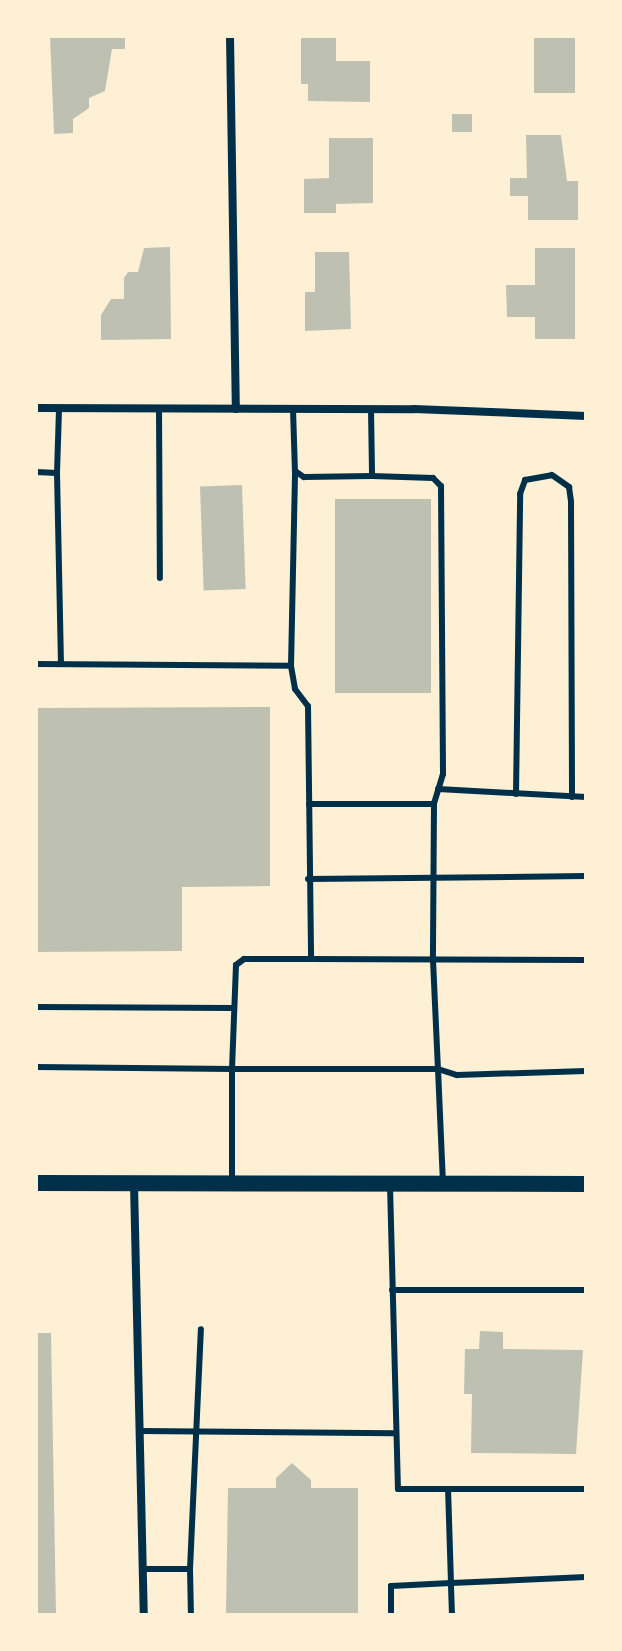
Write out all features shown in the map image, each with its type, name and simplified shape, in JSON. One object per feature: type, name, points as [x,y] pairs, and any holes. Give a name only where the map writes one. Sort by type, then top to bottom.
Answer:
[{"type":"main road","points":[[36,1183],[586,1184]]},
{"type":"street","points":[[230,36],[236,409]]},
{"type":"street","points":[[36,408],[371,409],[586,416]]},
{"type":"street","points":[[134,1184],[144,1615]]},
{"type":"lane","points":[[59,408],[57,473],[61,663]]},
{"type":"lane","points":[[159,408],[160,578]]},
{"type":"lane","points":[[293,409],[295,471],[291,666],[295,689],[308,706],[311,959]]},
{"type":"lane","points":[[371,409],[372,476]]},
{"type":"lane","points":[[295,471],[304,477],[433,478],[441,486],[443,774],[434,804],[437,875],[433,960],[443,1184]]},
{"type":"lane","points":[[36,472],[57,473]]},
{"type":"lane","points":[[516,794],[520,494],[525,480],[552,475],[569,487],[571,502],[572,797]]},
{"type":"lane","points":[[36,664],[291,666]]},
{"type":"lane","points":[[438,789],[586,797]]},
{"type":"lane","points":[[309,804],[434,804]]},
{"type":"lane","points":[[308,879],[437,875],[586,876]]},
{"type":"lane","points":[[232,1184],[234,974],[244,959],[586,960]]},
{"type":"lane","points":[[36,1007],[233,1008]]},
{"type":"lane","points":[[36,1067],[438,1069],[457,1075],[586,1071]]},
{"type":"lane","points":[[390,1184],[394,1433],[398,1489],[586,1489]]},
{"type":"lane","points":[[392,1290],[586,1290]]},
{"type":"lane","points":[[191,1615],[190,1569],[201,1329]]},
{"type":"lane","points":[[140,1431],[197,1434],[394,1433]]},
{"type":"lane","points":[[448,1489],[452,1615]]},
{"type":"lane","points":[[142,1569],[190,1569]]},
{"type":"lane","points":[[391,1615],[391,1586],[586,1577]]},
{"type":"building","points":[[50,36],[125,36],[125,49],[112,49],[105,91],[89,98],[89,108],[73,119],[73,133],[54,134]]},
{"type":"building","points":[[301,36],[336,36],[336,61],[370,61],[370,102],[308,101],[308,84],[301,84]]},
{"type":"building","points":[[534,36],[575,36],[575,93],[534,93]]},
{"type":"building","points":[[452,114],[472,114],[472,132],[452,132]]},
{"type":"building","points":[[526,135],[561,135],[567,181],[578,181],[578,220],[528,220],[528,196],[510,196],[510,178],[527,178]]},
{"type":"building","points":[[329,138],[373,138],[373,203],[336,204],[336,213],[304,213],[304,179],[329,178]]},
{"type":"building","points":[[170,247],[171,339],[101,340],[101,315],[111,299],[124,299],[124,278],[128,272],[138,272],[144,248]]},
{"type":"building","points":[[535,248],[575,248],[575,339],[535,339],[535,317],[507,317],[506,285],[535,285]]},
{"type":"building","points":[[315,252],[349,252],[351,329],[305,331],[305,292],[315,292]]},
{"type":"building","points":[[242,485],[246,589],[204,590],[200,486]]},
{"type":"building","points":[[335,499],[431,499],[431,693],[335,693]]},
{"type":"building","points":[[270,707],[270,886],[182,887],[182,951],[36,952],[36,708]]},
{"type":"building","points":[[480,1331],[503,1332],[503,1349],[583,1350],[576,1454],[471,1453],[472,1394],[464,1394],[465,1349],[479,1349]]},
{"type":"building","points":[[36,1333],[51,1333],[56,1615],[36,1615]]},
{"type":"building","points":[[292,1463],[311,1480],[311,1488],[358,1488],[358,1615],[226,1615],[228,1488],[276,1488],[276,1478]]}]
